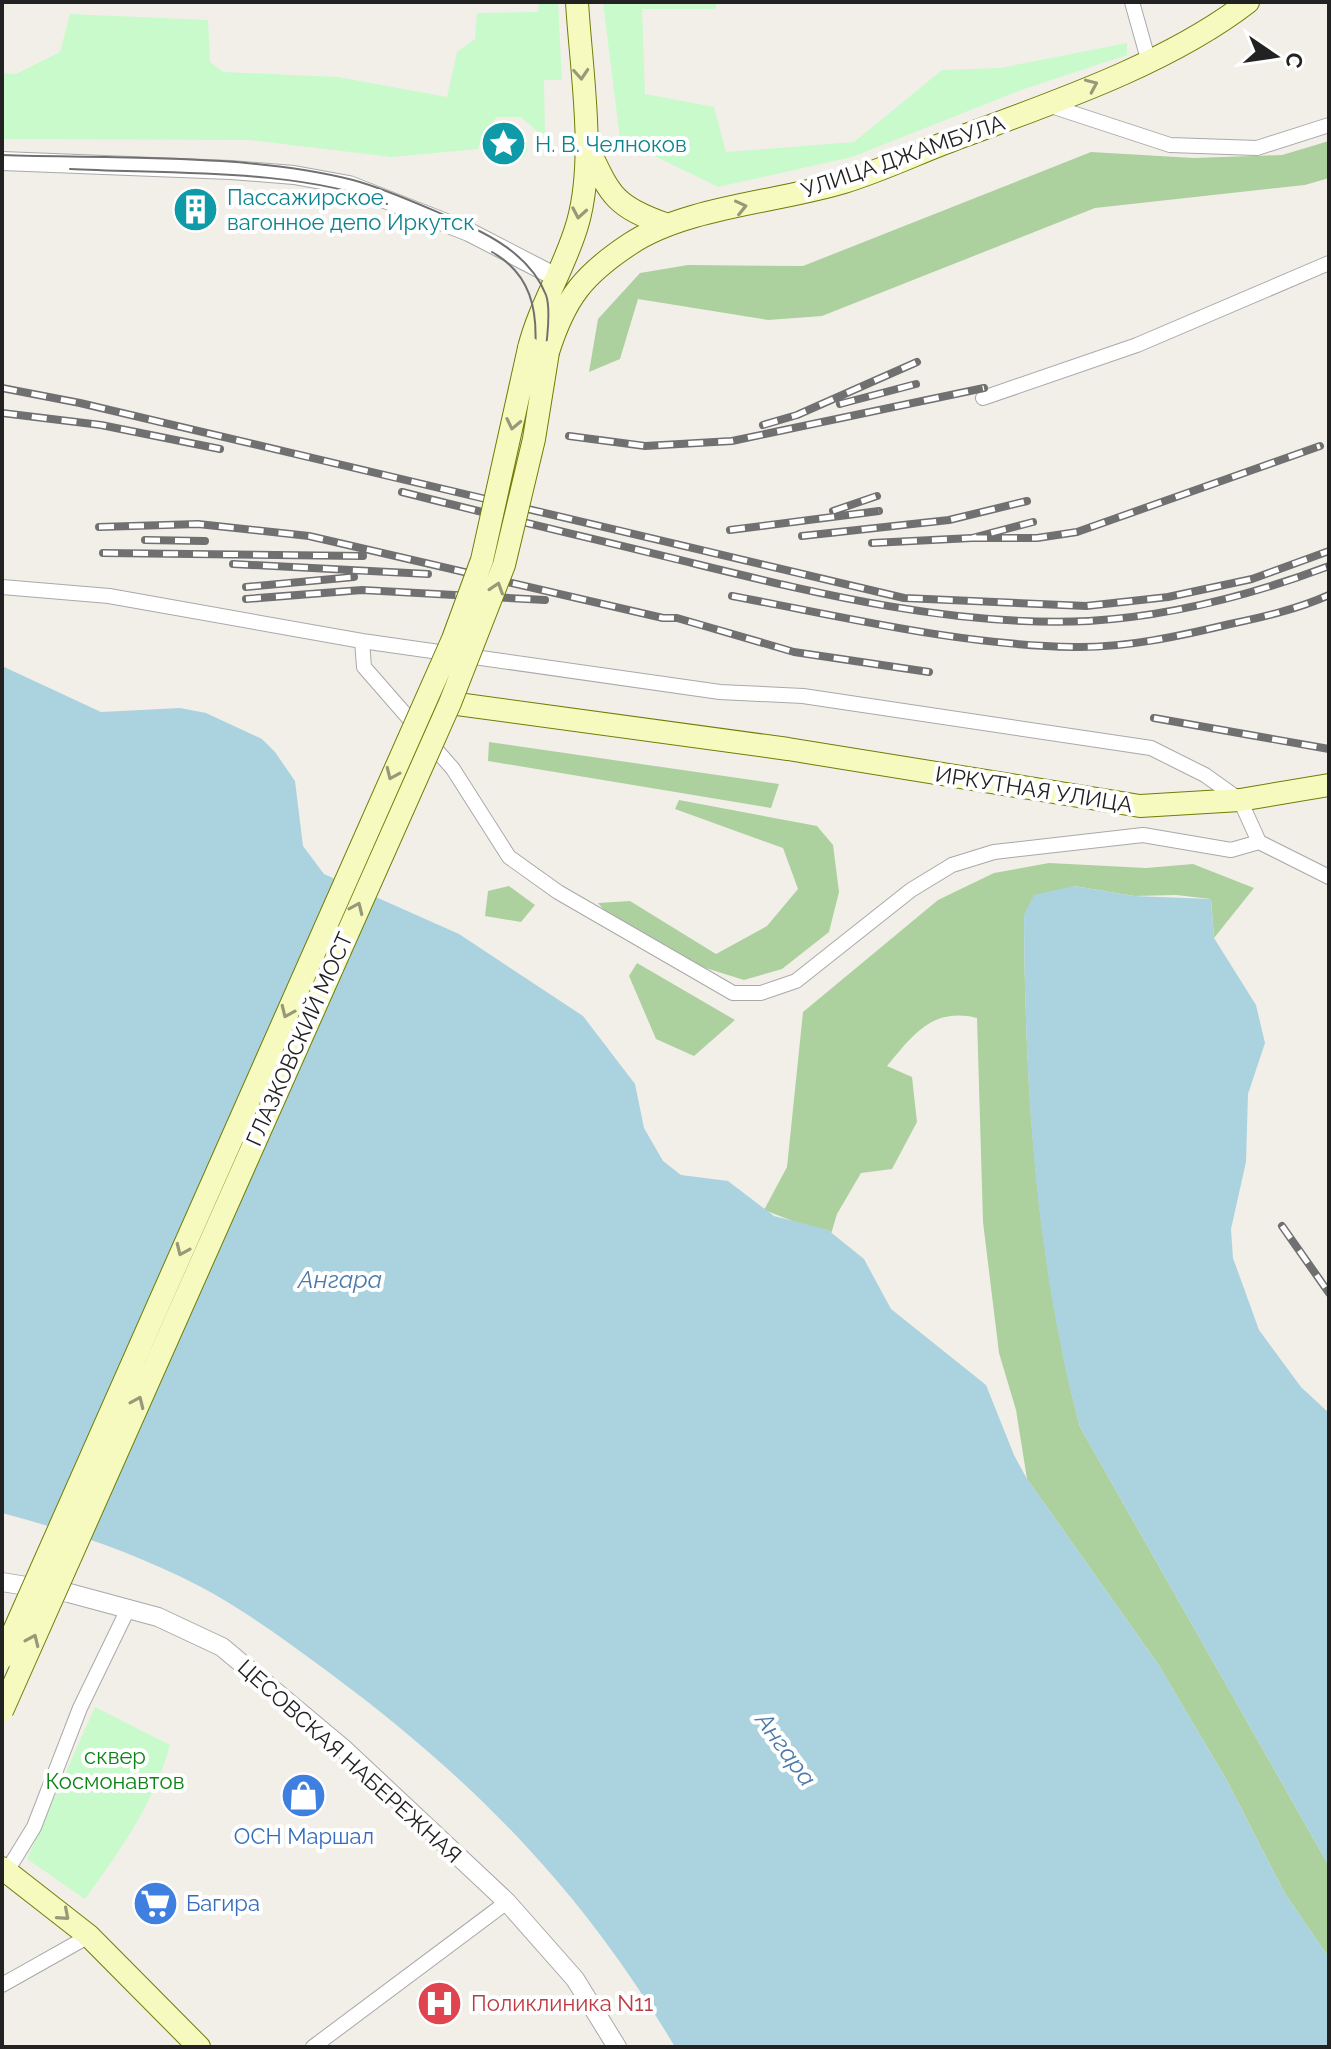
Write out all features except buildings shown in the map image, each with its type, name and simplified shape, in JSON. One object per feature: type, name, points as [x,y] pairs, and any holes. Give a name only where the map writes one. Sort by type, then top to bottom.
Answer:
[{"type":"main road","points":[[539,350],[536,318],[578,222],[586,145],[577,2]]},
{"type":"main road","name":"УЛИЦА ДЖАМБУЛА","points":[[539,350],[563,309],[590,273],[631,243],[665,224],[846,181],[1047,105],[1179,47],[1248,2]]},
{"type":"main road","points":[[586,145],[614,198],[634,214],[665,224]]},
{"type":"main road","points":[[556,277],[563,309]]},
{"type":"main road","name":"ГЛАЗКОВСКИЙ МОСТ","points":[[2,1711],[450,703],[504,565],[534,439],[539,350]]},
{"type":"main road","name":"ГЛАЗКОВСКИЙ МОСТ","points":[[2,1658],[453,639],[482,560],[539,350]]},
{"type":"main road","name":"ИРКУТНАЯ УЛИЦА","points":[[450,703],[788,749],[1140,806],[1240,800],[1329,785]]},
{"type":"main road","points":[[4,1869],[89,1936],[199,2047]]},
{"type":"street","points":[[1132,2],[1148,59]]},
{"type":"street","points":[[1047,105],[1170,145],[1257,148],[1329,125]]},
{"type":"street","points":[[2,161],[231,170],[349,185],[374,192],[469,232],[556,277]]},
{"type":"street","points":[[983,398],[1137,345],[1329,263]]},
{"type":"street","points":[[2,587],[109,596],[362,641],[720,692],[803,696],[1151,748],[1205,775],[1240,800],[1259,842],[1329,877]]},
{"type":"street","points":[[362,641],[364,667],[453,769],[509,857],[558,892],[733,993],[761,993],[796,981],[911,890],[952,865],[994,852],[1143,835],[1231,850],[1259,842]]},
{"type":"street","name":"ЦЕСОВСКАЯ НАБЕРЕЖНАЯ","points":[[6,1582],[158,1617],[222,1647],[345,1750],[507,1902],[575,1979],[617,2047]]},
{"type":"street","points":[[4,1869],[34,1827],[80,1708],[128,1609]]},
{"type":"street","points":[[313,2047],[507,1902]]},
{"type":"street","points":[[2,1985],[89,1936]]},
{"type":"green space","points":[[539,2],[558,2],[562,80],[544,80],[545,133],[539,133],[521,117],[497,117],[484,132],[478,149],[392,157],[250,140],[2,139],[2,73],[16,74],[60,52],[70,14],[208,20],[210,62],[223,72],[338,77],[447,97],[457,52],[475,39],[477,13],[538,12]]},
{"type":"green space","points":[[603,2],[718,2],[715,9],[642,9],[645,94],[714,107],[726,152],[854,142],[942,70],[1000,68],[1127,43],[1127,55],[1024,89],[852,157],[718,187],[620,139]]},
{"type":"green space","points":[[511,131],[522,136],[527,147],[522,158],[511,163],[500,158],[495,147],[500,136]]},
{"type":"green space","points":[[1329,141],[1329,178],[1305,185],[1095,208],[822,316],[768,320],[638,299],[620,359],[589,372],[598,319],[640,273],[688,265],[803,266],[1091,152],[1194,158],[1282,155]]},
{"type":"green space","points":[[489,742],[779,784],[771,808],[488,761]]},
{"type":"green space","points":[[679,800],[817,826],[833,845],[839,892],[829,932],[782,969],[744,980],[696,965],[608,915],[598,903],[630,901],[716,954],[767,926],[798,889],[783,848],[675,809]]},
{"type":"green space","points":[[1049,863],[1146,868],[1193,864],[1254,888],[1214,938],[1211,899],[1176,895],[1134,896],[1074,886],[1024,915],[1031,1109],[1043,1237],[1065,1364],[1080,1427],[1329,1866],[1329,1958],[1284,1892],[1226,1779],[1158,1664],[1027,1479],[1016,1410],[999,1353],[983,1222],[977,1018],[948,1016],[936,1020],[915,1034],[887,1066],[912,1077],[917,1122],[892,1169],[861,1173],[837,1214],[831,1234],[828,1230],[811,1228],[764,1210],[787,1167],[803,1012],[938,900],[994,873]]},
{"type":"green space","points":[[509,886],[535,905],[521,922],[485,916],[488,891]]},
{"type":"green space","points":[[637,963],[735,1020],[694,1056],[656,1039],[629,976]]},
{"type":"green space","name":"сквер Космонавтов","points":[[95,1707],[170,1745],[145,1807],[85,1899],[27,1859]]},
{"type":"water","name":"Ангара","points":[[2,666],[101,712],[180,708],[206,713],[262,739],[295,781],[303,846],[324,874],[459,934],[583,1016],[635,1084],[644,1128],[663,1161],[681,1175],[728,1181],[774,1216],[828,1230],[864,1259],[891,1309],[986,1385],[1027,1479],[1158,1664],[1226,1779],[1284,1892],[1329,1958],[1329,2047],[675,2047],[602,1937],[562,1887],[477,1796],[380,1712],[266,1627],[201,1587],[103,1544],[2,1513]]},
{"type":"water","points":[[1074,886],[1134,896],[1211,899],[1214,938],[1256,1005],[1265,1043],[1248,1094],[1246,1162],[1231,1229],[1233,1258],[1259,1330],[1301,1387],[1329,1413],[1329,1866],[1080,1427],[1052,1300],[1036,1173],[1030,1109],[1024,915],[1034,895]]},
{"type":"tram line","points":[[2,155],[224,161],[312,171],[353,180],[463,223],[506,247],[539,281],[546,295],[548,317],[546,350],[530,438],[493,587],[2,1699]]},
{"type":"tram line","points":[[70,169],[274,178],[353,192],[387,204]]},
{"type":"tram line","points":[[492,252],[516,271],[524,282],[533,307],[535,351]]},
{"type":"tram line","points":[[379,819],[436,691]]},
{"type":"railway","points":[[763,425],[797,415],[917,362]]},
{"type":"railway","points":[[840,404],[916,384]]},
{"type":"railway","points":[[2,388],[80,403],[904,598],[1086,606],[1168,597],[1252,579],[1329,551]]},
{"type":"railway","points":[[569,436],[645,446],[732,441],[984,388]]},
{"type":"railway","points":[[2,413],[101,425],[220,449]]},
{"type":"railway","points":[[972,538],[1037,538],[1077,532],[1320,446]]},
{"type":"railway","points":[[402,492],[792,587],[890,606],[989,619],[1089,621],[1151,614],[1241,595],[1329,566]]},
{"type":"railway","points":[[833,511],[877,496]]},
{"type":"railway","points":[[802,536],[949,520],[1027,501]]},
{"type":"railway","points":[[730,530],[879,511]]},
{"type":"railway","points":[[872,543],[972,538],[1033,522]]},
{"type":"railway","points":[[99,527],[198,524],[309,536],[663,618],[677,618],[794,652],[929,672]]},
{"type":"railway","points":[[145,540],[205,541]]},
{"type":"railway","points":[[103,553],[363,556]]},
{"type":"railway","points":[[233,564],[428,574]]},
{"type":"railway","points":[[246,587],[354,577]]},
{"type":"railway","points":[[246,599],[362,590],[545,600]]},
{"type":"railway","points":[[732,596],[945,636],[1074,647],[1113,646],[1172,637],[1280,612],[1329,595]]},
{"type":"railway","points":[[1154,718],[1329,749]]},
{"type":"railway","points":[[1282,1226],[1329,1293]]},
{"type":"place","name":"Н. В. Челноков","points":[[504,144]]},
{"type":"place","name":"Пассажирское вагонное депо Иркутск","points":[[196,210]]},
{"type":"place","name":"ОСН Маршал","points":[[304,1795]]},
{"type":"place","name":"Багира","points":[[155,1903]]},
{"type":"place","name":"Поликлиника N11","points":[[440,2003]]}]
